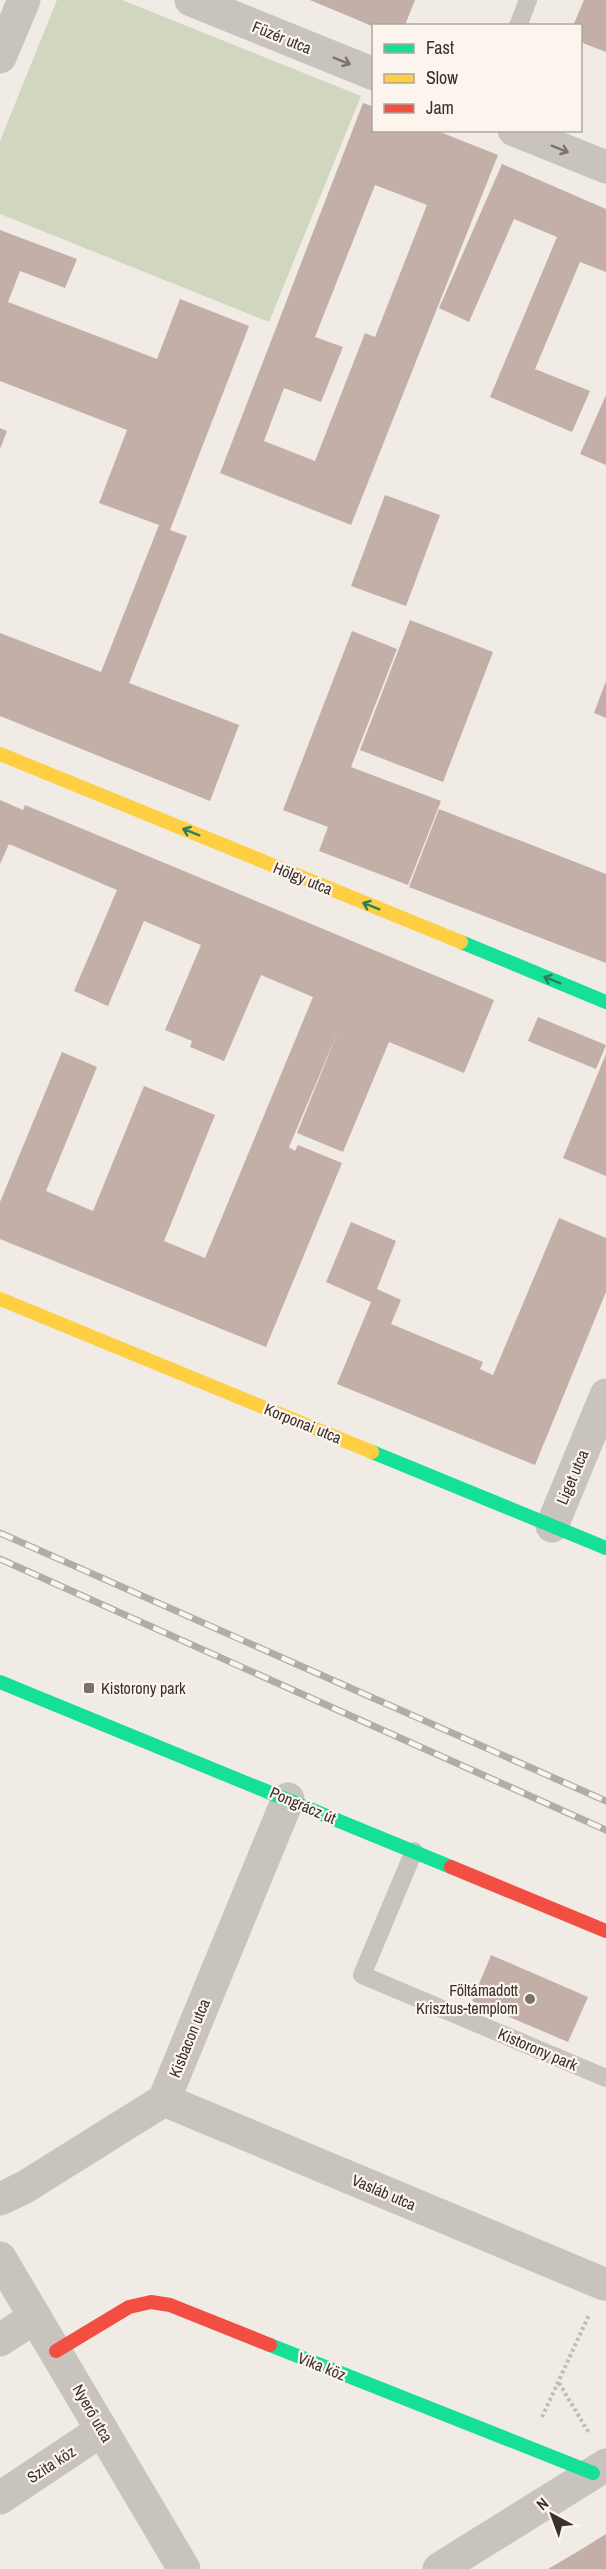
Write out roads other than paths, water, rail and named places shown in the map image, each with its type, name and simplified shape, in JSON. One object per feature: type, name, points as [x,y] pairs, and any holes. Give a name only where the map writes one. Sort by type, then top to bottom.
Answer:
[{"type":"street","points":[[0,57],[24,0]]},
{"type":"street","name":"Füzér utca","points":[[191,0],[372,73]]},
{"type":"street","points":[[519,132],[606,167]]},
{"type":"street","name":"Hölgy utca","points":[[0,754],[606,1002]]},
{"type":"street","name":"Korponai utca","points":[[0,1299],[606,1548]]},
{"type":"street","name":"Liget utca","points":[[552,1526],[606,1395]]},
{"type":"street","name":"Pongrácz út","points":[[0,1682],[606,1931]]},
{"type":"street","name":"Kisbacon utca","points":[[164,2100],[288,1799]]},
{"type":"street","points":[[0,2199],[25,2187],[164,2100]]},
{"type":"street","name":"Vasláb utca","points":[[164,2100],[604,2284]]},
{"type":"street","name":"Nyerő utca","points":[[0,2258],[184,2569]]},
{"type":"street","name":"Vika köz","points":[[56,2351],[129,2307],[151,2302],[170,2306],[598,2460]]},
{"type":"street","points":[[0,2340],[35,2317]]},
{"type":"street","name":"Szita köz","points":[[0,2498],[102,2430]]},
{"type":"street","points":[[439,2569],[598,2460]]},
{"type":"lane","points":[[519,24],[528,0]]},
{"type":"lane","name":"Kistorony park","points":[[414,1851],[362,1975],[606,2078]]},
{"type":"railway","points":[[0,1533],[606,1801]]},
{"type":"railway","points":[[0,1559],[606,1830]]},
{"type":"place","name":"Kistorony park","points":[[89,1688]]},
{"type":"place","name":"Föltámadott Krisztus-templom","points":[[530,1999]]}]
